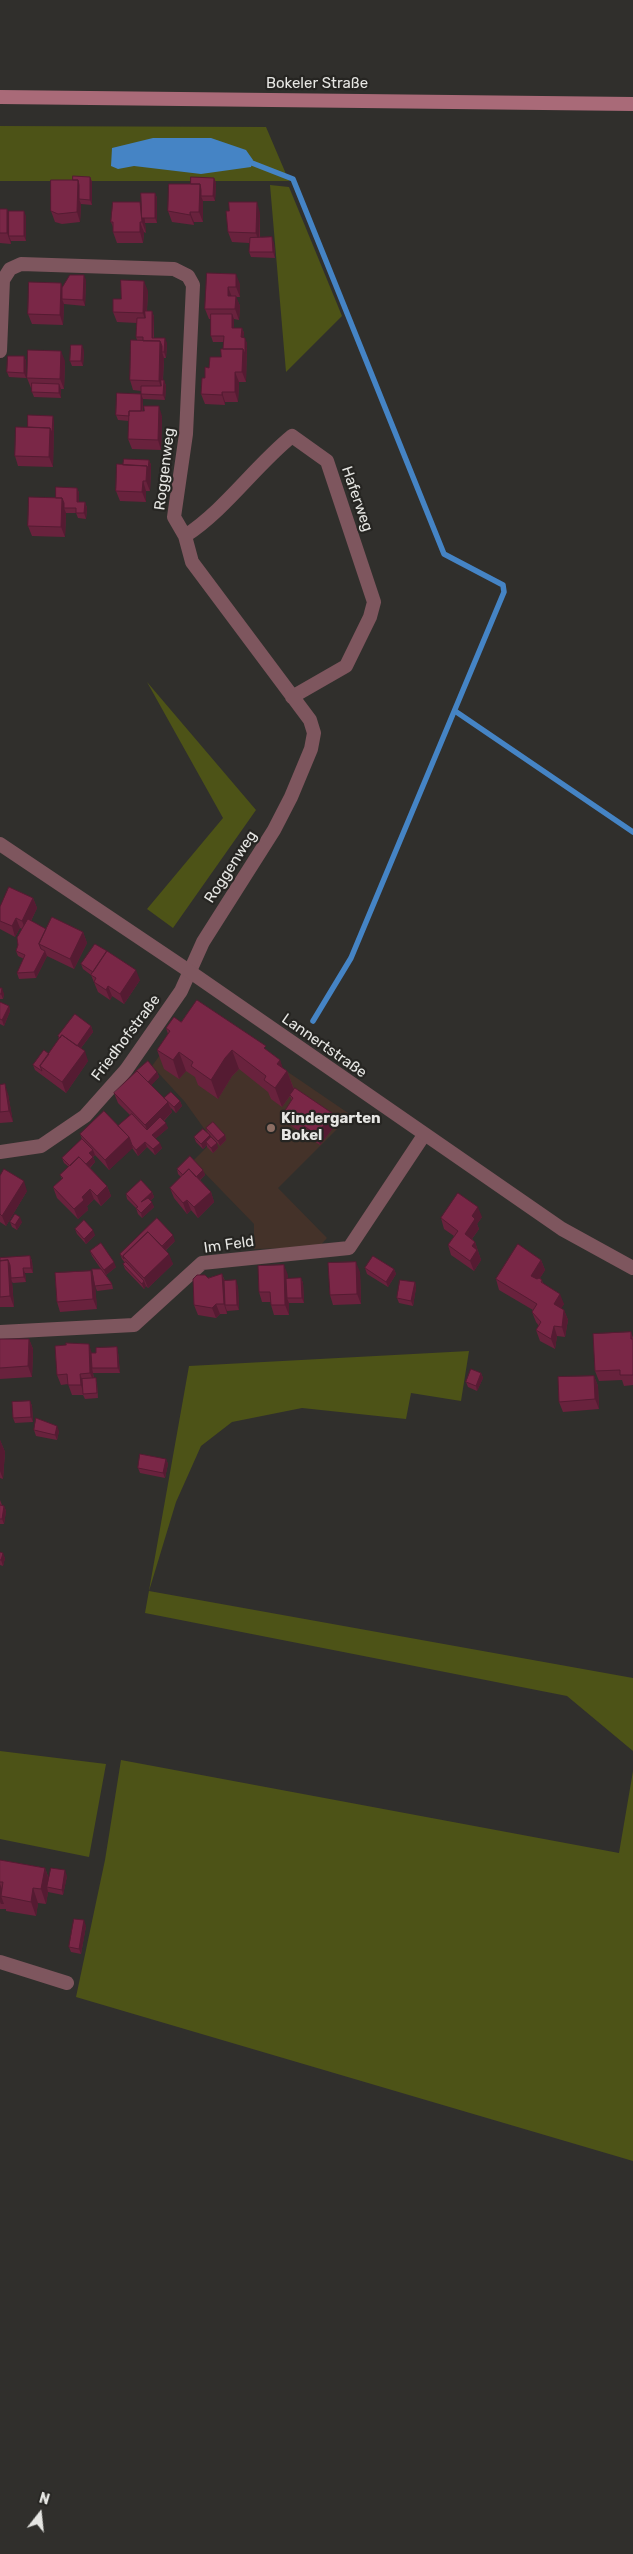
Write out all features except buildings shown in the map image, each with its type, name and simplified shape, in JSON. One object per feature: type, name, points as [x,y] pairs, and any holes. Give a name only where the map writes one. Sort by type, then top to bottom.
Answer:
[{"type":"main road","name":"Bokeler Straße","points":[[0,97],[633,104]]},
{"type":"street","name":"Roggenweg","points":[[0,351],[3,280],[10,269],[22,264],[174,269],[188,276],[192,285],[186,434],[174,517],[185,536],[192,562],[310,720],[314,733],[310,749],[291,797],[274,830],[202,942],[189,971]]},
{"type":"street","name":"Haferweg","points":[[185,536],[205,523],[274,451],[292,436],[327,461],[374,602],[370,617],[346,666],[292,697]]},
{"type":"street","name":"Lannertstraße","points":[[0,844],[189,971],[562,1229],[633,1268]]},
{"type":"street","name":"Friedhofstraße","points":[[0,1152],[41,1146],[84,1116],[126,1070],[181,991],[189,971]]},
{"type":"street","name":"Im Feld","points":[[0,1332],[134,1325],[202,1263],[350,1248],[424,1135]]},
{"type":"street","points":[[0,1962],[67,1983]]},
{"type":"shaded area","name":"Kindergarten Bokel","points":[[194,1008],[351,1115],[278,1188],[327,1238],[319,1247],[254,1249],[254,1224],[193,1161],[213,1141],[185,1102],[152,1066]]},
{"type":"green space","points":[[0,126],[266,127],[289,181],[0,181]]},
{"type":"green space","points":[[270,185],[289,187],[342,316],[286,372]]},
{"type":"green space","points":[[147,682],[256,810],[173,928],[147,909],[223,818]]},
{"type":"green space","points":[[469,1351],[461,1401],[411,1393],[406,1419],[302,1408],[232,1422],[201,1446],[176,1502],[149,1591],[633,1678],[633,1751],[567,1696],[145,1613],[189,1366]]},
{"type":"green space","points":[[0,1751],[106,1764],[89,1857],[0,1839]]},
{"type":"green space","points":[[121,1760],[619,1853],[633,1771],[633,2161],[76,1997],[105,1860]]},
{"type":"water","points":[[153,138],[211,138],[246,150],[253,160],[251,167],[201,174],[134,166],[118,169],[111,166],[112,148]]},
{"type":"waterway","points":[[252,163],[293,179],[444,554],[503,585],[504,592],[351,958],[313,1021]]},
{"type":"waterway","points":[[455,711],[633,832]]},
{"type":"place","name":"Kindergarten Bokel","points":[[271,1128]]}]
